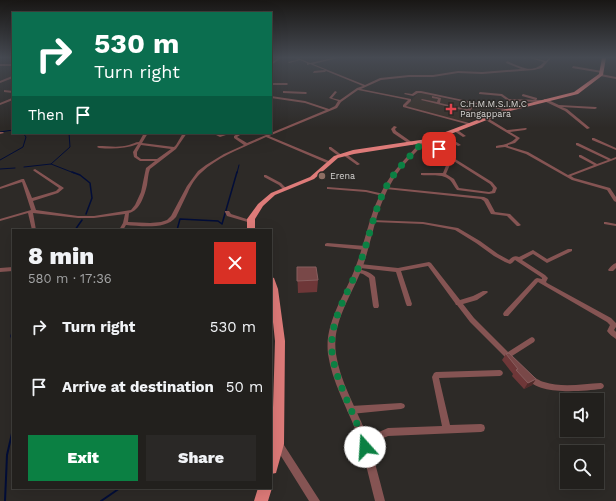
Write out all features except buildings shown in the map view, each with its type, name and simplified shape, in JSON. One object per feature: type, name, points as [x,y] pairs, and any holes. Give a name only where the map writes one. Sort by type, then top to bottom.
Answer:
[{"type":"main road","points":[[251,229],[251,219],[260,205],[273,194],[312,178],[328,162],[342,155],[425,142],[508,110],[579,92],[592,81]]},
{"type":"main road","points":[[272,283],[280,341],[278,444],[272,465]]},
{"type":"main road","points":[[261,501],[265,489]]},
{"type":"street","points":[[354,81],[364,85]]},
{"type":"street","points":[[272,134],[336,107],[340,101],[364,85],[374,81]]},
{"type":"street","points":[[272,84],[287,84]]},
{"type":"street","points":[[280,98],[284,92],[284,88]]},
{"type":"street","points":[[358,89],[410,100],[404,106],[471,124]]},
{"type":"street","points":[[5,91],[12,92]]},
{"type":"street","points":[[284,92],[306,93]]},
{"type":"street","points":[[336,92],[330,98],[340,101]]},
{"type":"street","points":[[405,94],[413,95],[420,92],[433,94],[508,110]]},
{"type":"street","points":[[480,93],[502,95],[509,100],[543,101]]},
{"type":"street","points":[[433,94],[433,96],[440,100],[439,103],[436,103]]},
{"type":"street","points":[[523,94],[571,113],[588,128]]},
{"type":"street","points":[[272,97],[305,102],[329,110]]},
{"type":"street","points":[[3,98],[9,101]]},
{"type":"street","points":[[0,104],[12,100]]},
{"type":"street","points":[[422,100],[466,110],[469,110],[472,106]]},
{"type":"street","points":[[559,107],[596,108]]},
{"type":"street","points":[[485,118],[518,139],[506,146]]},
{"type":"street","points":[[395,127],[393,129],[394,132],[412,144]]},
{"type":"street","points":[[507,132],[525,129]]},
{"type":"street","points":[[455,130],[464,136]]},
{"type":"street","points":[[145,134],[135,152],[137,158],[140,160],[157,160]]},
{"type":"street","points":[[0,220],[32,211],[78,217],[94,217],[127,213],[135,209],[146,182],[146,171],[148,168],[175,148],[180,143],[184,134]]},
{"type":"street","points":[[216,134],[220,136],[227,134]]},
{"type":"street","points":[[239,134],[235,137],[247,146]]},
{"type":"street","points":[[125,223],[157,224],[169,221],[173,217],[189,186],[199,172],[224,155],[271,134]]},
{"type":"street","points":[[443,135],[459,145]]},
{"type":"street","points":[[266,136],[328,162]]},
{"type":"street","points":[[593,139],[616,149]]},
{"type":"street","points":[[380,501],[364,443],[337,375],[332,334],[339,309],[358,268],[373,221],[390,179],[425,142],[491,183],[495,188],[495,191],[489,193],[458,189],[453,180],[444,174],[422,174]]},
{"type":"street","points":[[99,147],[112,148],[140,144],[175,148]]},
{"type":"street","points":[[577,144],[611,160]]},
{"type":"street","points":[[497,147],[506,146],[525,152],[568,176],[588,184],[616,191]]},
{"type":"street","points":[[330,148],[358,164]]},
{"type":"street","points":[[580,156],[598,165]]},
{"type":"street","points":[[444,174],[450,158]]},
{"type":"street","points":[[568,176],[616,158]]},
{"type":"street","points":[[31,200],[58,192],[62,188],[35,170]]},
{"type":"street","points":[[265,176],[280,184],[285,189]]},
{"type":"street","points":[[0,188],[22,180],[31,200],[34,229]]},
{"type":"street","points":[[328,188],[482,198],[486,200],[493,213],[508,215],[519,225]]},
{"type":"street","points":[[609,189],[616,201]]},
{"type":"street","points":[[227,212],[229,215],[251,222]]},
{"type":"street","points":[[121,229],[125,223],[127,213]]},
{"type":"street","points":[[373,221],[423,223],[456,229],[507,261],[511,262],[514,258],[518,260],[543,276],[545,278],[543,282]]},
{"type":"street","points":[[606,223],[616,225]]},
{"type":"street","points":[[328,245],[365,248]]},
{"type":"street","points":[[518,260],[533,252],[547,260],[570,250]]},
{"type":"street","points":[[358,268],[398,270],[429,264],[472,320],[510,358],[532,340]]},
{"type":"street","points":[[611,270],[616,265]]},
{"type":"street","points":[[358,268],[372,277],[376,306]]},
{"type":"street","points":[[0,270],[12,269]]},
{"type":"street","points":[[398,270],[410,304]]},
{"type":"street","points":[[506,314],[537,280],[610,320],[614,325],[610,331],[616,336]]},
{"type":"street","points":[[458,303],[475,298],[485,292]]},
{"type":"street","points":[[447,429],[436,382],[436,375],[500,373]]},
{"type":"street","points":[[528,376],[533,381],[547,386],[565,388],[601,386]]},
{"type":"street","points":[[351,410],[401,406]]},
{"type":"street","points":[[364,443],[388,432],[481,428]]},
{"type":"street","points":[[278,444],[315,501]]},
{"type":"shaded area","name":"C.H.M.M.S.I.M.C Pangappara","points":[[419,92],[498,111],[466,122],[406,106]]},
{"type":"waterway","points":[[0,132],[12,130]]},
{"type":"waterway","points":[[0,160],[23,147],[26,137],[24,134]]},
{"type":"waterway","points":[[51,164],[70,147],[69,134]]},
{"type":"waterway","points":[[24,167],[51,164]]},
{"type":"waterway","points":[[51,164],[74,173]]},
{"type":"waterway","points":[[237,173],[239,165]]},
{"type":"waterway","points":[[0,169],[15,168]]},
{"type":"waterway","points":[[72,172],[80,175],[90,183],[92,198],[86,214]]},
{"type":"waterway","points":[[177,229],[180,219],[218,221],[222,224],[237,172]]},
{"type":"waterway","points":[[76,229],[82,220]]},
{"type":"waterway","points":[[12,333],[12,339]]},
{"type":"waterway","points":[[5,501],[7,455],[12,433]]},
{"type":"waterway","points":[[101,501],[119,489]]},
{"type":"place","name":"C.H.M.M.S.I.M.C Pangappara","points":[[451,109]]},
{"type":"place","name":"Erena","points":[[322,176]]},
{"type":"route","points":[[365,447],[360,430],[337,375],[332,354],[332,334],[335,321],[339,309],[360,266],[373,221],[390,179],[422,143],[428,140],[439,149]]}]
